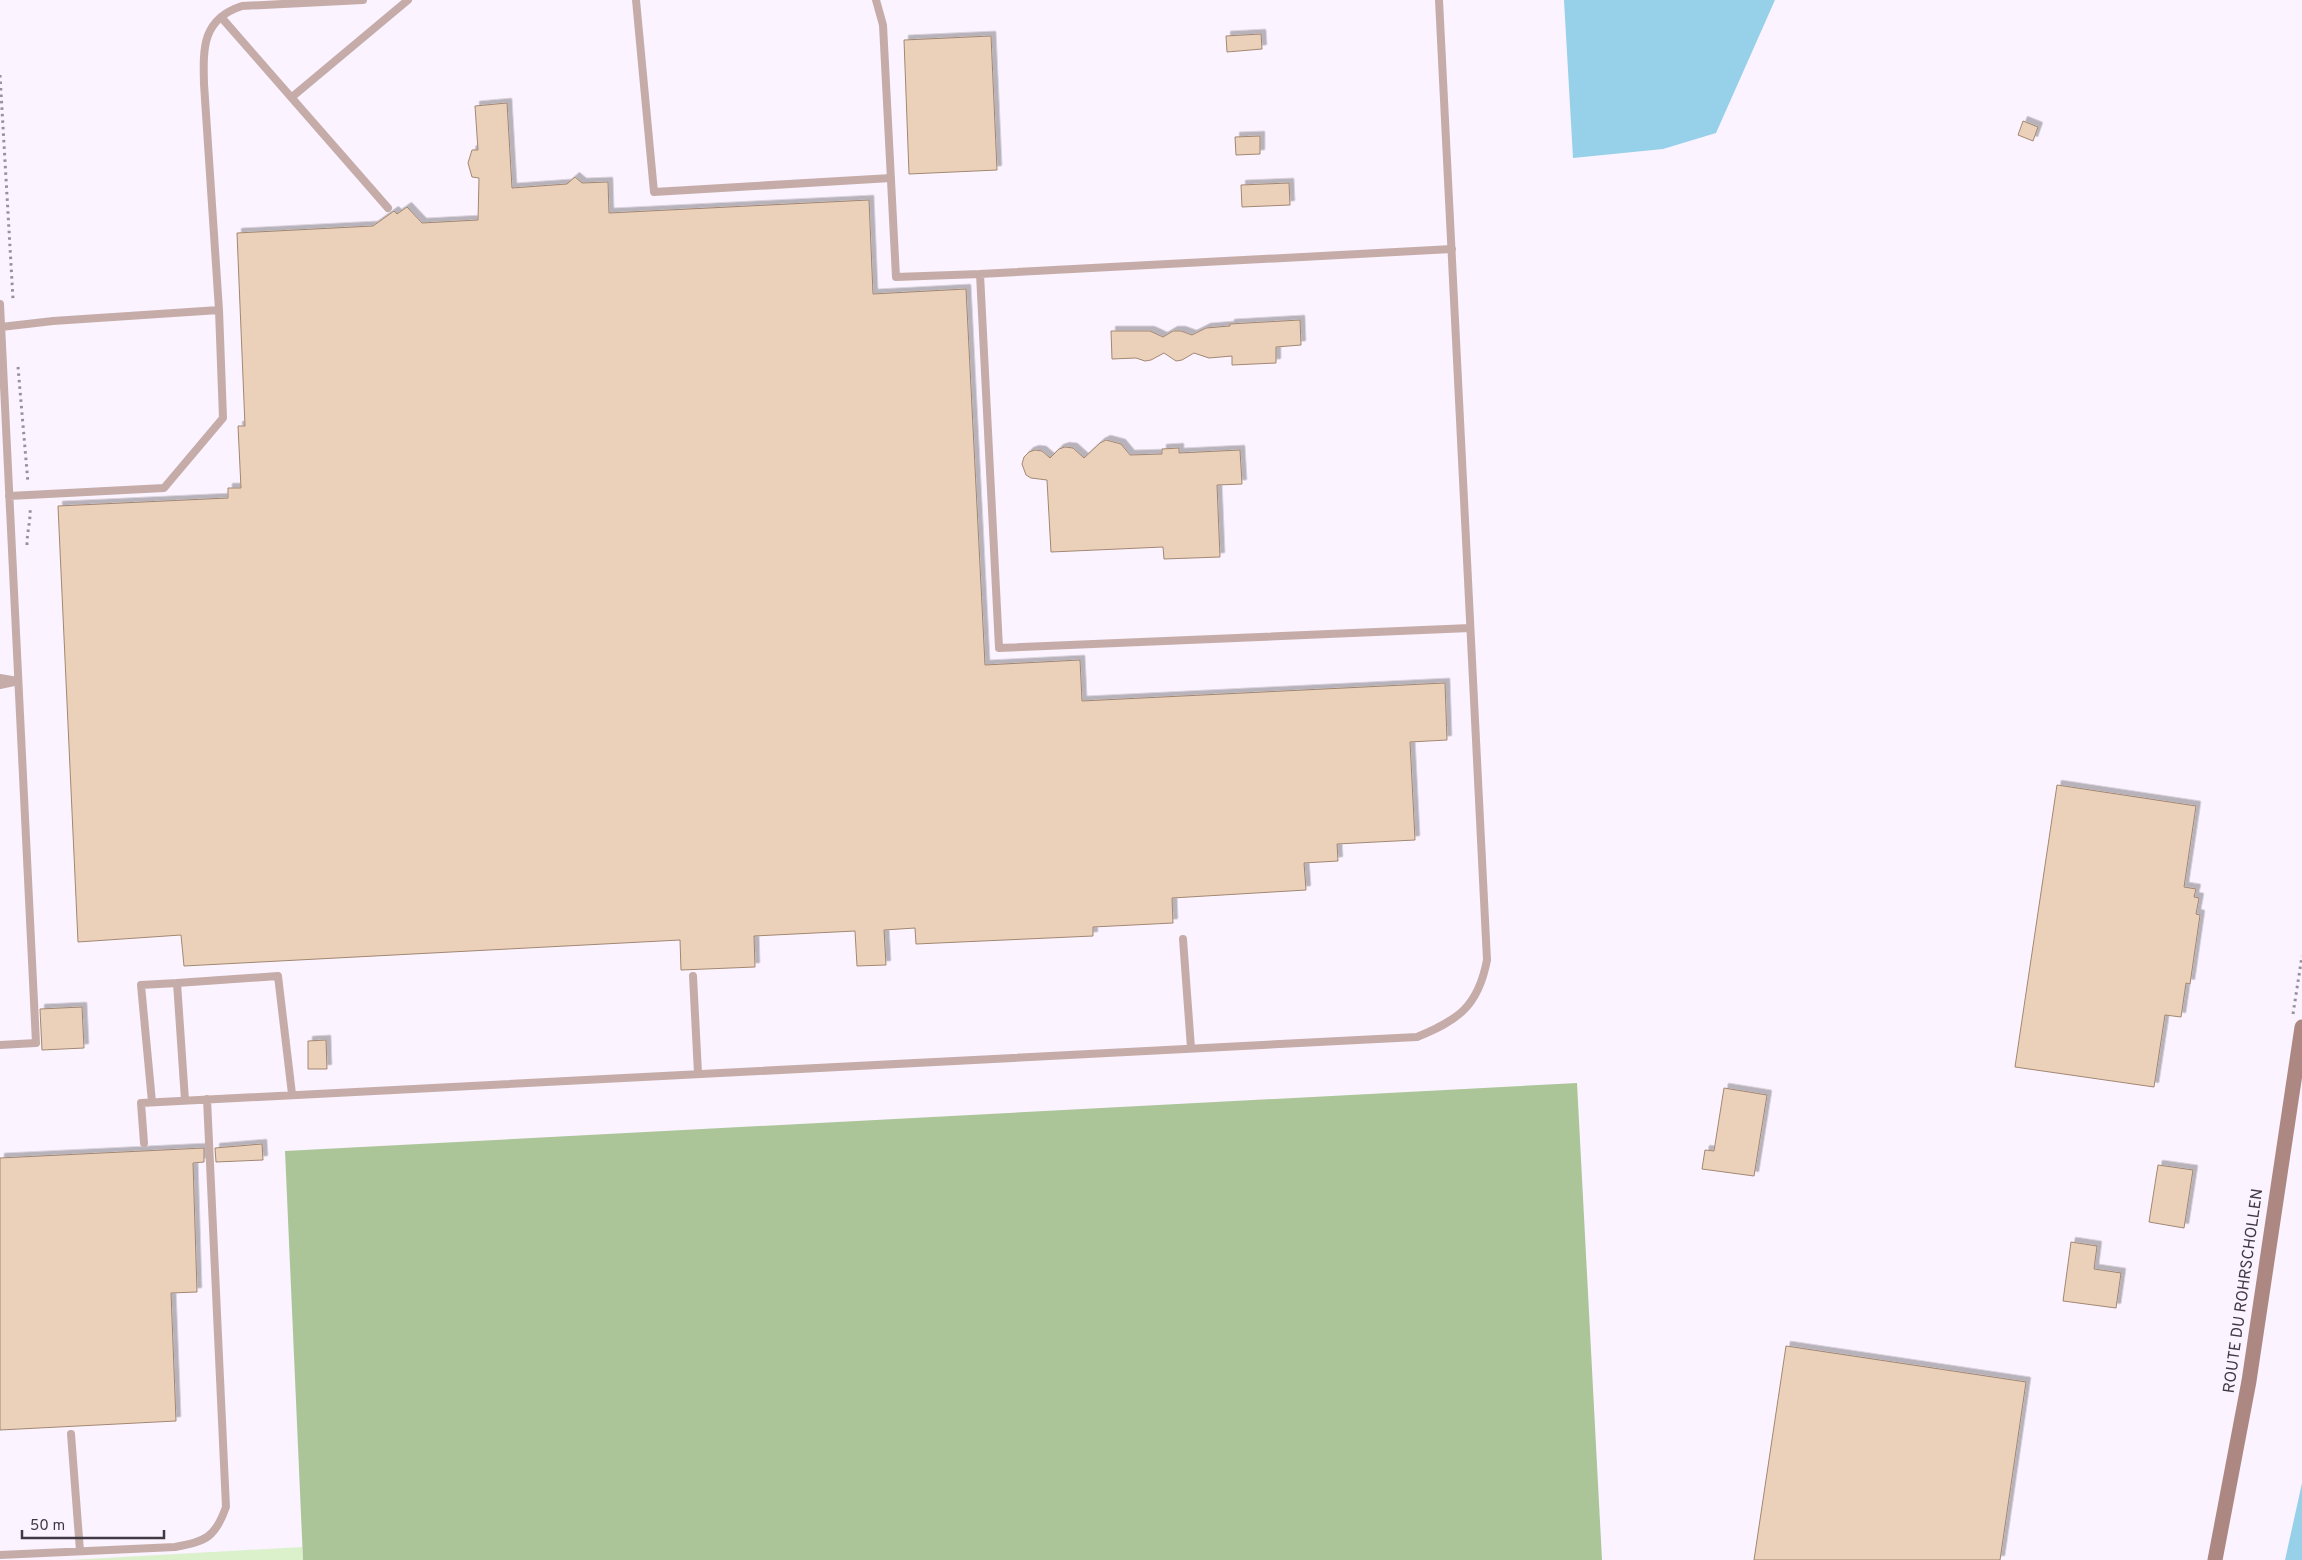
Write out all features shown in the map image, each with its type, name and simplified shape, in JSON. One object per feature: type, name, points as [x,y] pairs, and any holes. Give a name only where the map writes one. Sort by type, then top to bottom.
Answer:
[{"type":"street","name":"ROUTE DU ROHRSCHOLLEN","points":[[2215,1560],[2249,1381],[2302,1027]]},
{"type":"lane","points":[[9,496],[164,488],[223,418],[219,310],[203,49],[211,26],[227,11],[242,6],[363,0]]},
{"type":"lane","points":[[292,96],[408,0]]},
{"type":"lane","points":[[636,0],[654,192],[891,178]]},
{"type":"lane","points":[[876,0],[883,25],[896,277],[1452,248]]},
{"type":"lane","points":[[144,1143],[141,1103],[1417,1037],[1440,1028],[1460,1015],[1474,998],[1483,978],[1486,960],[1439,0]]},
{"type":"lane","points":[[221,17],[388,208]]},
{"type":"lane","points":[[980,274],[1000,648],[1470,628]]},
{"type":"lane","points":[[0,304],[36,1043],[0,1045]]},
{"type":"lane","points":[[1,327],[43,322],[219,310]]},
{"type":"lane","points":[[0,678],[18,681]]},
{"type":"lane","points":[[0,685],[18,681]]},
{"type":"lane","points":[[1184,939],[1191,1048]]},
{"type":"lane","points":[[152,1102],[142,985],[278,976],[292,1094]]},
{"type":"lane","points":[[693,976],[698,1073]]},
{"type":"lane","points":[[177,983],[185,1100]]},
{"type":"lane","points":[[0,1555],[175,1547],[198,1542],[212,1535],[220,1525],[226,1507],[207,1099]]},
{"type":"lane","points":[[71,1434],[80,1552]]},
{"type":"green space","points":[[1577,1083],[1602,1560],[303,1560],[285,1151]]},
{"type":"green space","points":[[302,1547],[303,1560],[69,1560]]},
{"type":"water","points":[[1564,0],[1775,0],[1716,133],[1663,149],[1573,158]]},
{"type":"water","points":[[2302,1483],[2302,1560],[2285,1560]]},
{"type":"building","points":[[1261,34],[1262,49],[1227,52],[1226,36]]},
{"type":"building","points":[[991,36],[997,170],[909,174],[904,40]]},
{"type":"building","points":[[507,103],[512,188],[567,184],[575,177],[582,183],[608,182],[609,213],[869,200],[873,294],[966,289],[985,665],[1080,660],[1082,701],[1445,683],[1447,740],[1410,742],[1415,840],[1337,844],[1338,861],[1304,863],[1306,890],[1172,898],[1173,923],[1093,927],[1093,936],[916,944],[915,928],[884,930],[886,965],[857,966],[855,931],[754,936],[755,967],[681,970],[680,940],[184,966],[181,935],[78,942],[58,506],[228,498],[228,488],[241,488],[238,426],[245,426],[237,233],[373,226],[394,211],[397,214],[407,207],[422,223],[478,220],[479,178],[472,177],[468,163],[472,150],[478,150],[475,106]]},
{"type":"building","points":[[2023,121],[2038,127],[2033,141],[2018,135]]},
{"type":"building","points":[[1260,136],[1260,154],[1236,155],[1235,137]]},
{"type":"building","points":[[1289,183],[1290,205],[1242,207],[1241,185]]},
{"type":"building","points":[[1300,320],[1301,345],[1276,347],[1276,363],[1232,365],[1232,356],[1209,358],[1194,353],[1182,360],[1176,361],[1164,353],[1145,361],[1136,358],[1112,359],[1111,331],[1150,331],[1163,337],[1173,331],[1181,331],[1192,335],[1206,328],[1230,326],[1230,324]]},
{"type":"building","points":[[1106,440],[1121,444],[1130,455],[1162,454],[1162,449],[1179,448],[1179,453],[1240,450],[1242,484],[1217,485],[1220,557],[1164,559],[1163,547],[1051,552],[1047,480],[1031,478],[1026,475],[1022,464],[1024,457],[1029,452],[1035,450],[1042,451],[1050,458],[1059,449],[1065,447],[1073,448],[1084,458]]},
{"type":"building","points":[[2057,785],[2196,806],[2184,887],[2196,889],[2194,897],[2199,898],[2196,914],[2200,915],[2190,984],[2186,983],[2181,1017],[2165,1015],[2154,1087],[2015,1067]]},
{"type":"building","points":[[82,1007],[84,1048],[42,1050],[40,1009]]},
{"type":"building","points":[[326,1040],[327,1069],[308,1069],[308,1041]]},
{"type":"building","points":[[1724,1088],[1767,1095],[1754,1176],[1702,1169],[1705,1150],[1714,1151]]},
{"type":"building","points":[[262,1144],[263,1160],[216,1162],[215,1148]]},
{"type":"building","points":[[204,1148],[204,1162],[193,1163],[197,1292],[171,1293],[176,1421],[0,1430],[0,1158]]},
{"type":"building","points":[[2158,1165],[2193,1170],[2184,1228],[2149,1222]]},
{"type":"building","points":[[2071,1242],[2097,1246],[2094,1269],[2121,1273],[2116,1308],[2063,1301]]},
{"type":"building","points":[[1786,1346],[2026,1382],[2000,1560],[1754,1560]]}]
